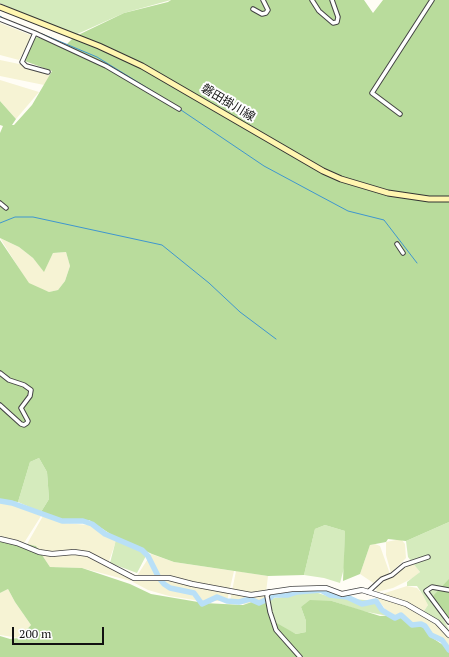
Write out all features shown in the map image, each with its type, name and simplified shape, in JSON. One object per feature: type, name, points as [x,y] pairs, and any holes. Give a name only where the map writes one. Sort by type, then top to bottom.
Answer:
[{"type":"main road","name":"磐田掛川線","points":[[0,7],[99,46],[142,66],[323,171],[341,179],[388,193],[429,199],[449,199]]},
{"type":"street","points":[[253,9],[262,14],[266,13],[268,10],[263,0]]},
{"type":"street","points":[[312,0],[319,11],[333,23],[337,22],[338,17],[332,0]]},
{"type":"street","points":[[400,114],[372,93],[432,0]]},
{"type":"street","points":[[0,19],[35,33],[106,66],[179,109]]},
{"type":"street","points":[[35,33],[22,62],[26,66],[48,72]]},
{"type":"street","points":[[0,204],[6,208]]},
{"type":"street","points":[[397,244],[403,252]]},
{"type":"street","points":[[0,373],[9,380],[24,385],[31,390],[30,396],[21,408],[28,421],[27,423],[24,425],[21,424],[0,405]]},
{"type":"street","points":[[0,539],[17,543],[39,552],[52,554],[74,552],[88,554],[134,578],[158,577],[250,595],[284,590],[322,588],[342,594],[358,590],[368,592],[412,607],[437,622],[449,635]]},
{"type":"street","points":[[368,592],[382,579],[392,575],[404,565],[428,557]]},
{"type":"street","points":[[449,590],[432,587],[426,591],[449,622]]},
{"type":"street","points":[[269,592],[267,596],[269,611],[276,630],[300,657]]},
{"type":"shaded area","points":[[0,23],[33,36],[19,60],[0,55]]},
{"type":"shaded area","points":[[0,60],[24,65],[52,76],[44,85],[0,76]]},
{"type":"shaded area","points":[[0,80],[39,92],[16,119],[0,101]]},
{"type":"shaded area","points":[[0,238],[19,247],[33,258],[44,271],[53,253],[66,252],[70,266],[65,281],[58,290],[49,292],[30,286]]},
{"type":"shaded area","points":[[0,499],[12,501],[41,516],[24,543],[0,536]]},
{"type":"shaded area","points":[[43,516],[63,523],[89,525],[111,536],[116,541],[108,564],[133,579],[131,581],[82,568],[50,567],[36,546],[27,544]]},
{"type":"shaded area","points":[[401,539],[405,544],[406,558],[391,573],[386,555],[386,542]]},
{"type":"shaded area","points":[[375,544],[380,546],[390,574],[381,578],[375,584],[360,574],[370,545]]},
{"type":"shaded area","points":[[151,554],[174,562],[234,571],[227,601],[201,601],[169,596],[148,590],[133,582]]},
{"type":"shaded area","points":[[413,563],[420,572],[413,578],[393,588],[377,592],[376,588],[384,580]]},
{"type":"shaded area","points":[[236,571],[268,576],[265,601],[244,604],[230,601]]},
{"type":"shaded area","points":[[407,586],[417,588],[427,599],[428,605],[422,614],[382,594]]},
{"type":"shaded area","points":[[8,589],[31,625],[19,638],[0,635],[0,593]]},
{"type":"shaded area","points":[[376,597],[401,604],[429,618],[449,638],[449,647],[438,637],[430,635],[423,624],[412,625],[401,616],[396,616],[386,610]]},
{"type":"green space","points":[[0,0],[171,0],[124,13],[73,36],[0,3]]},
{"type":"green space","points":[[171,0],[364,0],[373,13],[383,0],[449,0],[449,522],[406,541],[388,539],[386,542],[370,545],[360,574],[343,581],[345,531],[325,525],[315,529],[304,575],[268,576],[174,562],[152,554],[112,535],[89,520],[66,520],[41,512],[49,499],[47,472],[39,458],[30,462],[18,502],[0,500],[0,240],[29,283],[49,292],[58,290],[65,281],[70,266],[66,252],[53,253],[44,272],[33,258],[19,247],[0,238],[0,133],[3,126],[0,125],[0,101],[16,119],[12,125],[14,125],[32,105],[52,71],[22,60],[33,36],[65,46],[74,37],[124,13]]},
{"type":"green space","points":[[39,458],[47,472],[49,499],[41,512],[18,502],[30,462]]},
{"type":"green space","points":[[449,522],[449,581],[433,599],[449,630],[437,619],[422,614],[428,605],[423,595],[417,586],[407,586],[407,582],[420,572],[408,557],[406,541]]},
{"type":"green space","points":[[325,525],[345,531],[344,568],[340,583],[324,578],[304,575],[315,529]]},
{"type":"green space","points":[[117,536],[148,552],[137,573],[110,563]]},
{"type":"green space","points":[[0,538],[36,546],[50,567],[82,568],[130,584],[151,594],[204,603],[243,605],[255,601],[268,602],[273,621],[296,634],[306,632],[306,621],[301,607],[310,600],[332,601],[380,616],[401,615],[412,625],[423,623],[431,637],[449,649],[449,657],[0,657],[0,636],[10,639],[19,638],[31,625],[8,589],[0,593]]},
{"type":"green space","points":[[449,579],[449,625],[433,596]]},
{"type":"green space","points":[[299,593],[318,593],[330,597],[376,601],[388,616],[362,611],[332,601],[301,607],[306,621],[306,632],[296,634],[273,623],[267,599],[292,596]]},
{"type":"waterway","points":[[0,16],[4,19]]},
{"type":"waterway","points":[[10,25],[33,34]]},
{"type":"waterway","points":[[42,34],[97,57],[170,102]]},
{"type":"waterway","points":[[181,110],[264,166],[348,211],[384,220],[417,263]]},
{"type":"waterway","points":[[0,223],[15,217],[33,217],[162,245],[209,283],[240,312],[276,339]]},
{"type":"waterway","points":[[0,501],[12,503],[62,521],[83,521],[92,524],[105,534],[142,550],[148,556],[159,578],[164,584],[170,588],[194,593],[202,604],[217,597],[227,601],[239,602],[250,599],[259,603],[273,595],[288,595],[297,592],[321,590],[330,595],[347,597],[362,604],[376,601],[382,610],[395,618],[401,615],[412,625],[421,624],[425,626],[431,635],[442,640],[449,650]]}]
